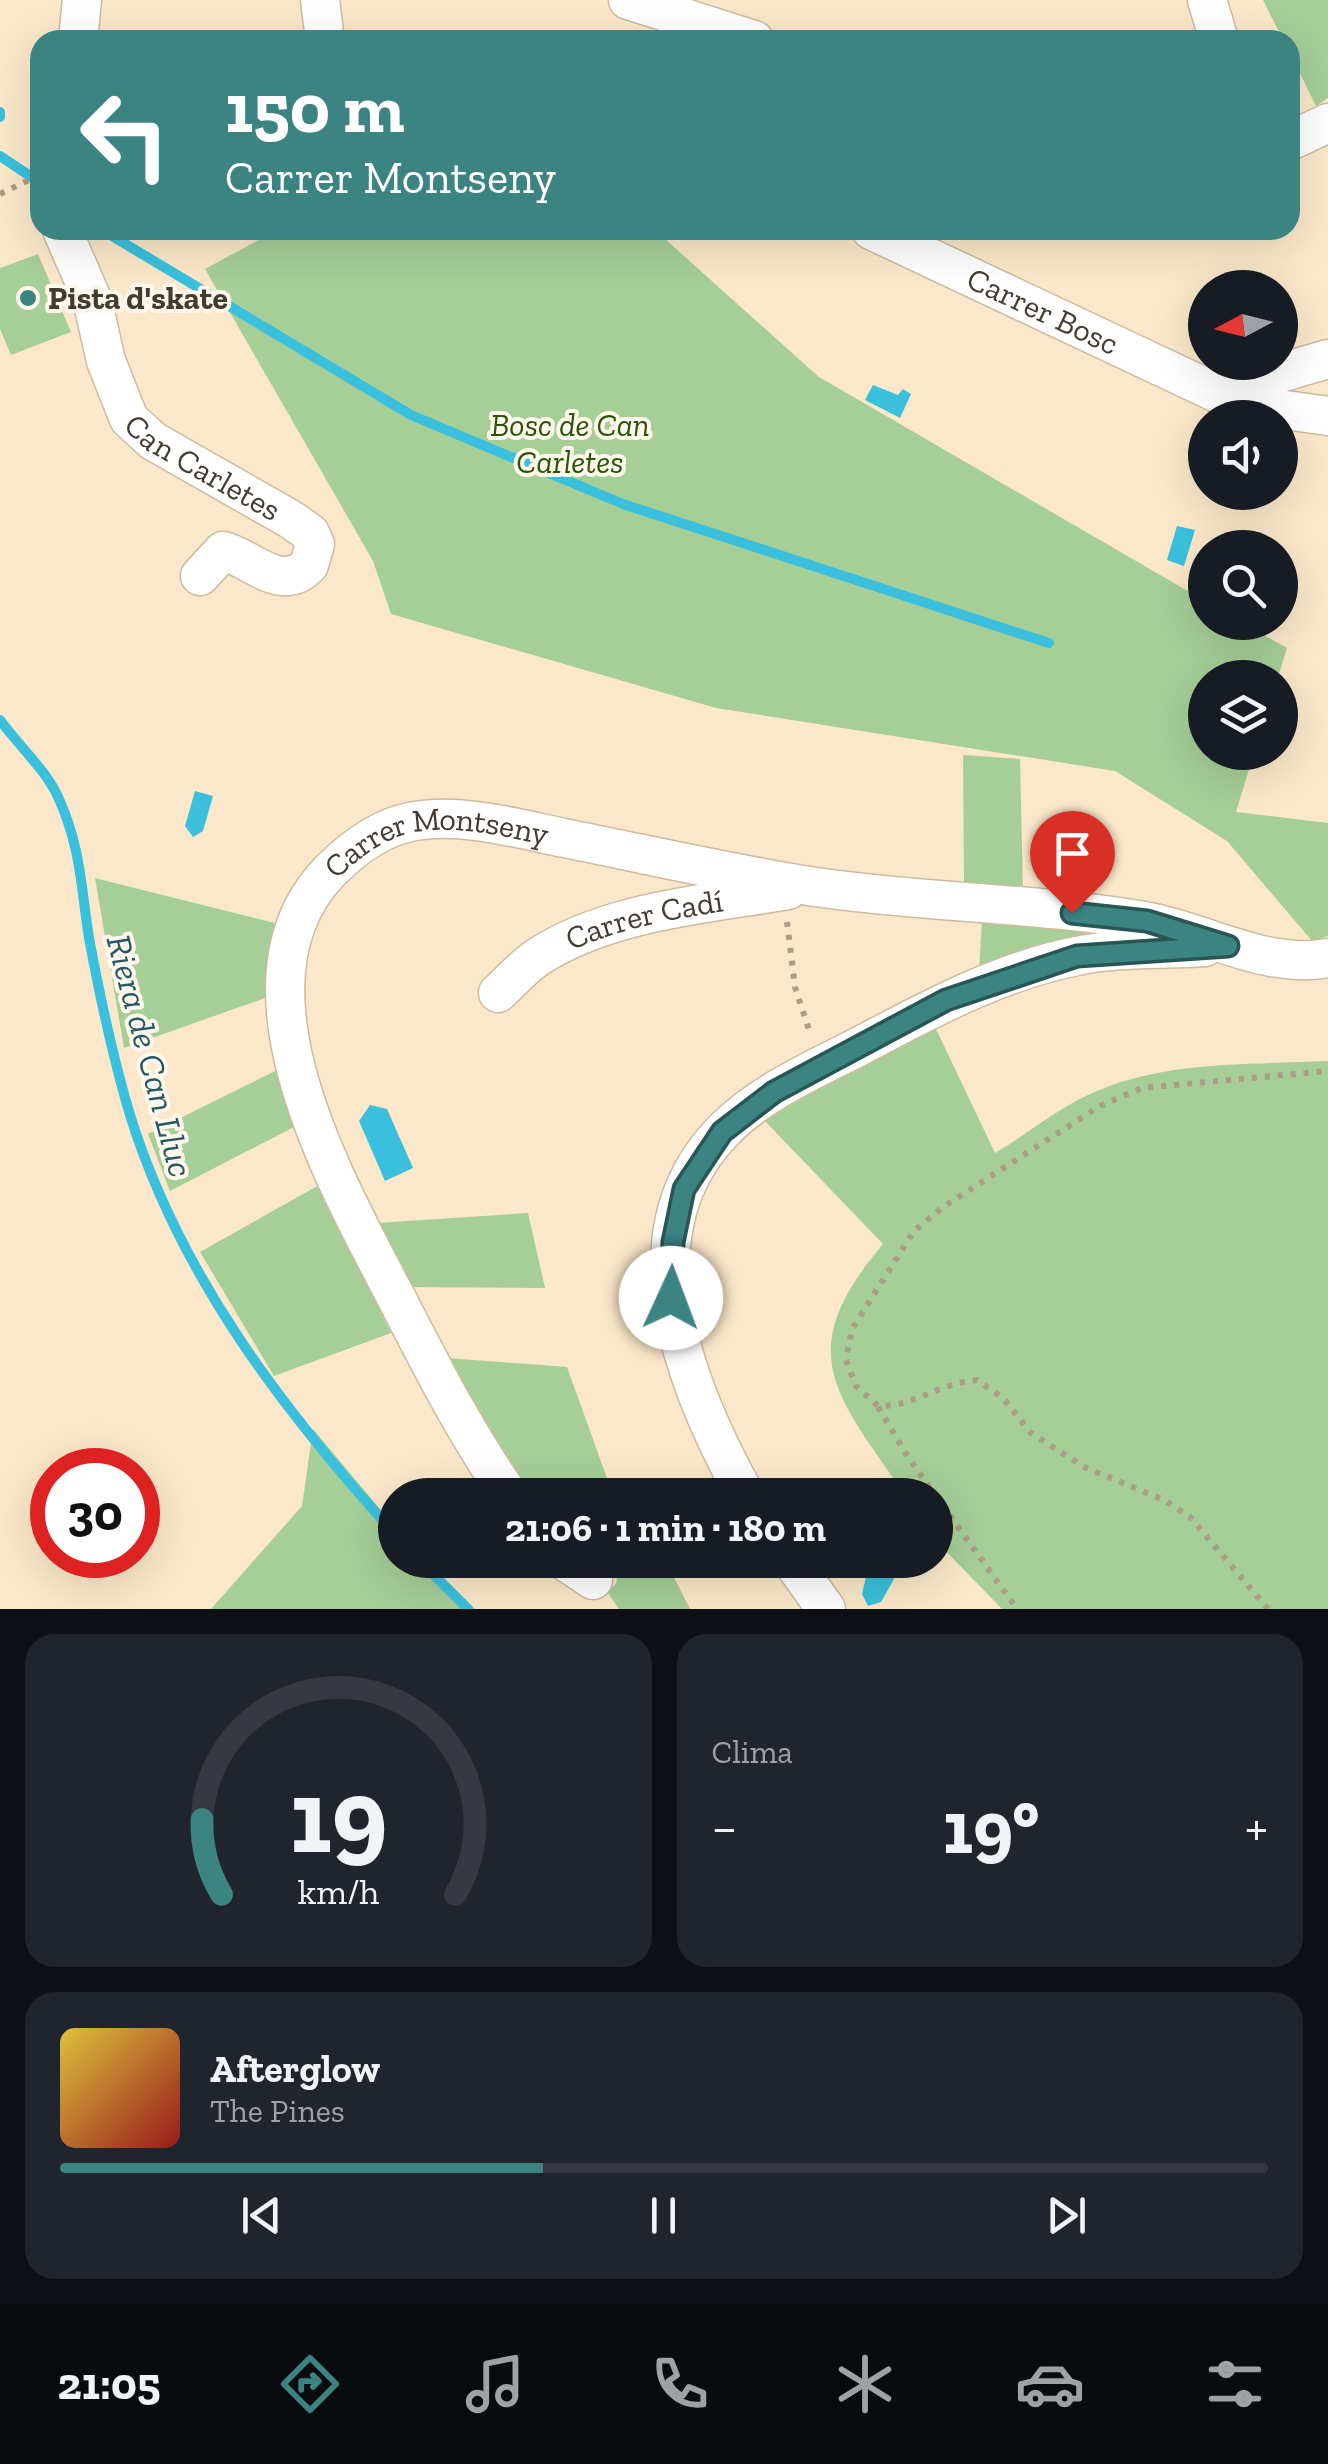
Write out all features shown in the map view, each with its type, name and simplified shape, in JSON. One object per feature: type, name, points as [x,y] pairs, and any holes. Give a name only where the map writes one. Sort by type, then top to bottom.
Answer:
[{"type":"street","points":[[79,30],[82,0]]},
{"type":"street","points":[[320,0],[324,30]]},
{"type":"street","points":[[628,0],[685,30]]},
{"type":"street","points":[[1207,0],[1216,30]]},
{"type":"street","points":[[1300,136],[1328,122]]},
{"type":"street","name":"Can Carletes","points":[[66,240],[92,299],[106,362],[128,419],[153,440],[290,519],[310,533],[315,544],[309,565],[291,576],[270,574],[223,551],[200,576]]},
{"type":"street","name":"Carrer Bosc","points":[[892,240],[1214,392],[1250,406],[1328,416]]},
{"type":"street","points":[[1214,392],[1328,359]]},
{"type":"street","name":"Carrer Montseny","points":[[498,1478],[454,1407],[360,1229],[307,1104],[292,1056],[286,982],[289,945],[308,894],[368,838],[408,822],[444,818],[497,824],[798,896],[1147,921],[1228,946]]},
{"type":"street","name":"Carrer Cadí","points":[[498,994],[535,959],[572,938],[688,908],[798,896]]},
{"type":"street","points":[[735,1478],[696,1400],[682,1362],[671,1298],[673,1242],[684,1189],[722,1132],[774,1092],[946,1000],[1077,956],[1228,946],[1297,960],[1328,958]]},
{"type":"street","points":[[804,1578],[826,1609]]},
{"type":"path","points":[[0,194],[30,179]]},
{"type":"path","points":[[798,896],[795,986],[815,1046]]},
{"type":"path","points":[[1017,1609],[908,1457],[878,1406],[856,1386],[846,1360],[852,1329],[914,1231],[943,1207],[1100,1106],[1142,1088],[1328,1071]]},
{"type":"path","points":[[878,1406],[901,1406],[948,1382],[977,1380],[1004,1398],[1031,1433],[1084,1466],[1164,1500],[1190,1517],[1268,1609]]},
{"type":"green space","points":[[1263,0],[1328,0],[1328,98],[1316,106],[1300,73],[1300,30],[1278,30]]},
{"type":"green space","name":"Bosc de Can Carletes","points":[[259,240],[666,240],[819,377],[1188,591],[1188,640],[1273,640],[1287,648],[1283,660],[1188,660],[1188,770],[1249,770],[1236,812],[1328,823],[1328,936],[1312,941],[1227,841],[1115,771],[716,708],[391,614],[373,561],[205,269]]},
{"type":"green space","name":"Pista d'skate","points":[[38,254],[71,332],[11,355],[0,329],[0,268]]},
{"type":"green space","points":[[963,755],[1020,759],[1023,890],[964,883]]},
{"type":"green space","points":[[95,878],[275,923],[265,998],[124,1048]]},
{"type":"green space","points":[[982,919],[1097,933],[979,972]]},
{"type":"green space","points":[[936,1029],[995,1153],[1074,1102],[1114,1084],[1204,1066],[1328,1061],[1328,1609],[1002,1609],[953,1559],[953,1478],[893,1478],[859,1428],[833,1372],[831,1344],[838,1315],[855,1282],[883,1244],[765,1121],[845,1072]]},
{"type":"green space","points":[[277,1070],[294,1127],[170,1191],[148,1134]]},
{"type":"green space","points":[[319,1185],[391,1333],[274,1376],[200,1252]]},
{"type":"green space","points":[[528,1213],[545,1288],[410,1287],[377,1223]]},
{"type":"green space","points":[[446,1358],[567,1367],[607,1478],[520,1478]]},
{"type":"green space","points":[[313,1429],[378,1507],[378,1578],[443,1578],[475,1609],[211,1609],[302,1506]]},
{"type":"green space","points":[[617,1578],[674,1578],[690,1609],[619,1609],[608,1593]]},
{"type":"water","points":[[873,385],[898,395],[903,389],[911,394],[900,418],[865,400]]},
{"type":"water","points":[[1177,526],[1195,530],[1188,530],[1184,566],[1167,560]]},
{"type":"water","points":[[195,791],[213,796],[203,831],[193,837],[185,826]]},
{"type":"water","points":[[370,1105],[387,1109],[413,1168],[385,1181],[359,1121]]},
{"type":"water","points":[[866,1578],[894,1578],[881,1602],[868,1606],[862,1594]]},
{"type":"waterway","name":"Riera de Can Lluc","points":[[0,112],[0,117]]},
{"type":"waterway","points":[[0,156],[30,176]]},
{"type":"waterway","points":[[119,240],[411,415],[623,504],[1049,643]]},
{"type":"waterway","name":"Riera de Can Lluc","points":[[0,720],[47,778],[66,817],[76,851],[93,960],[118,1072],[151,1174],[177,1231],[206,1286],[275,1389],[378,1515]]},
{"type":"waterway","name":"Riera de Can Lluc","points":[[437,1578],[468,1609]]},
{"type":"place","name":"Pista d'skate","points":[[28,298]]},
{"type":"route","points":[[671,1298],[673,1242],[684,1189],[722,1132],[774,1092],[946,1000],[1077,956],[1228,946],[1147,921],[1072,913]]}]
